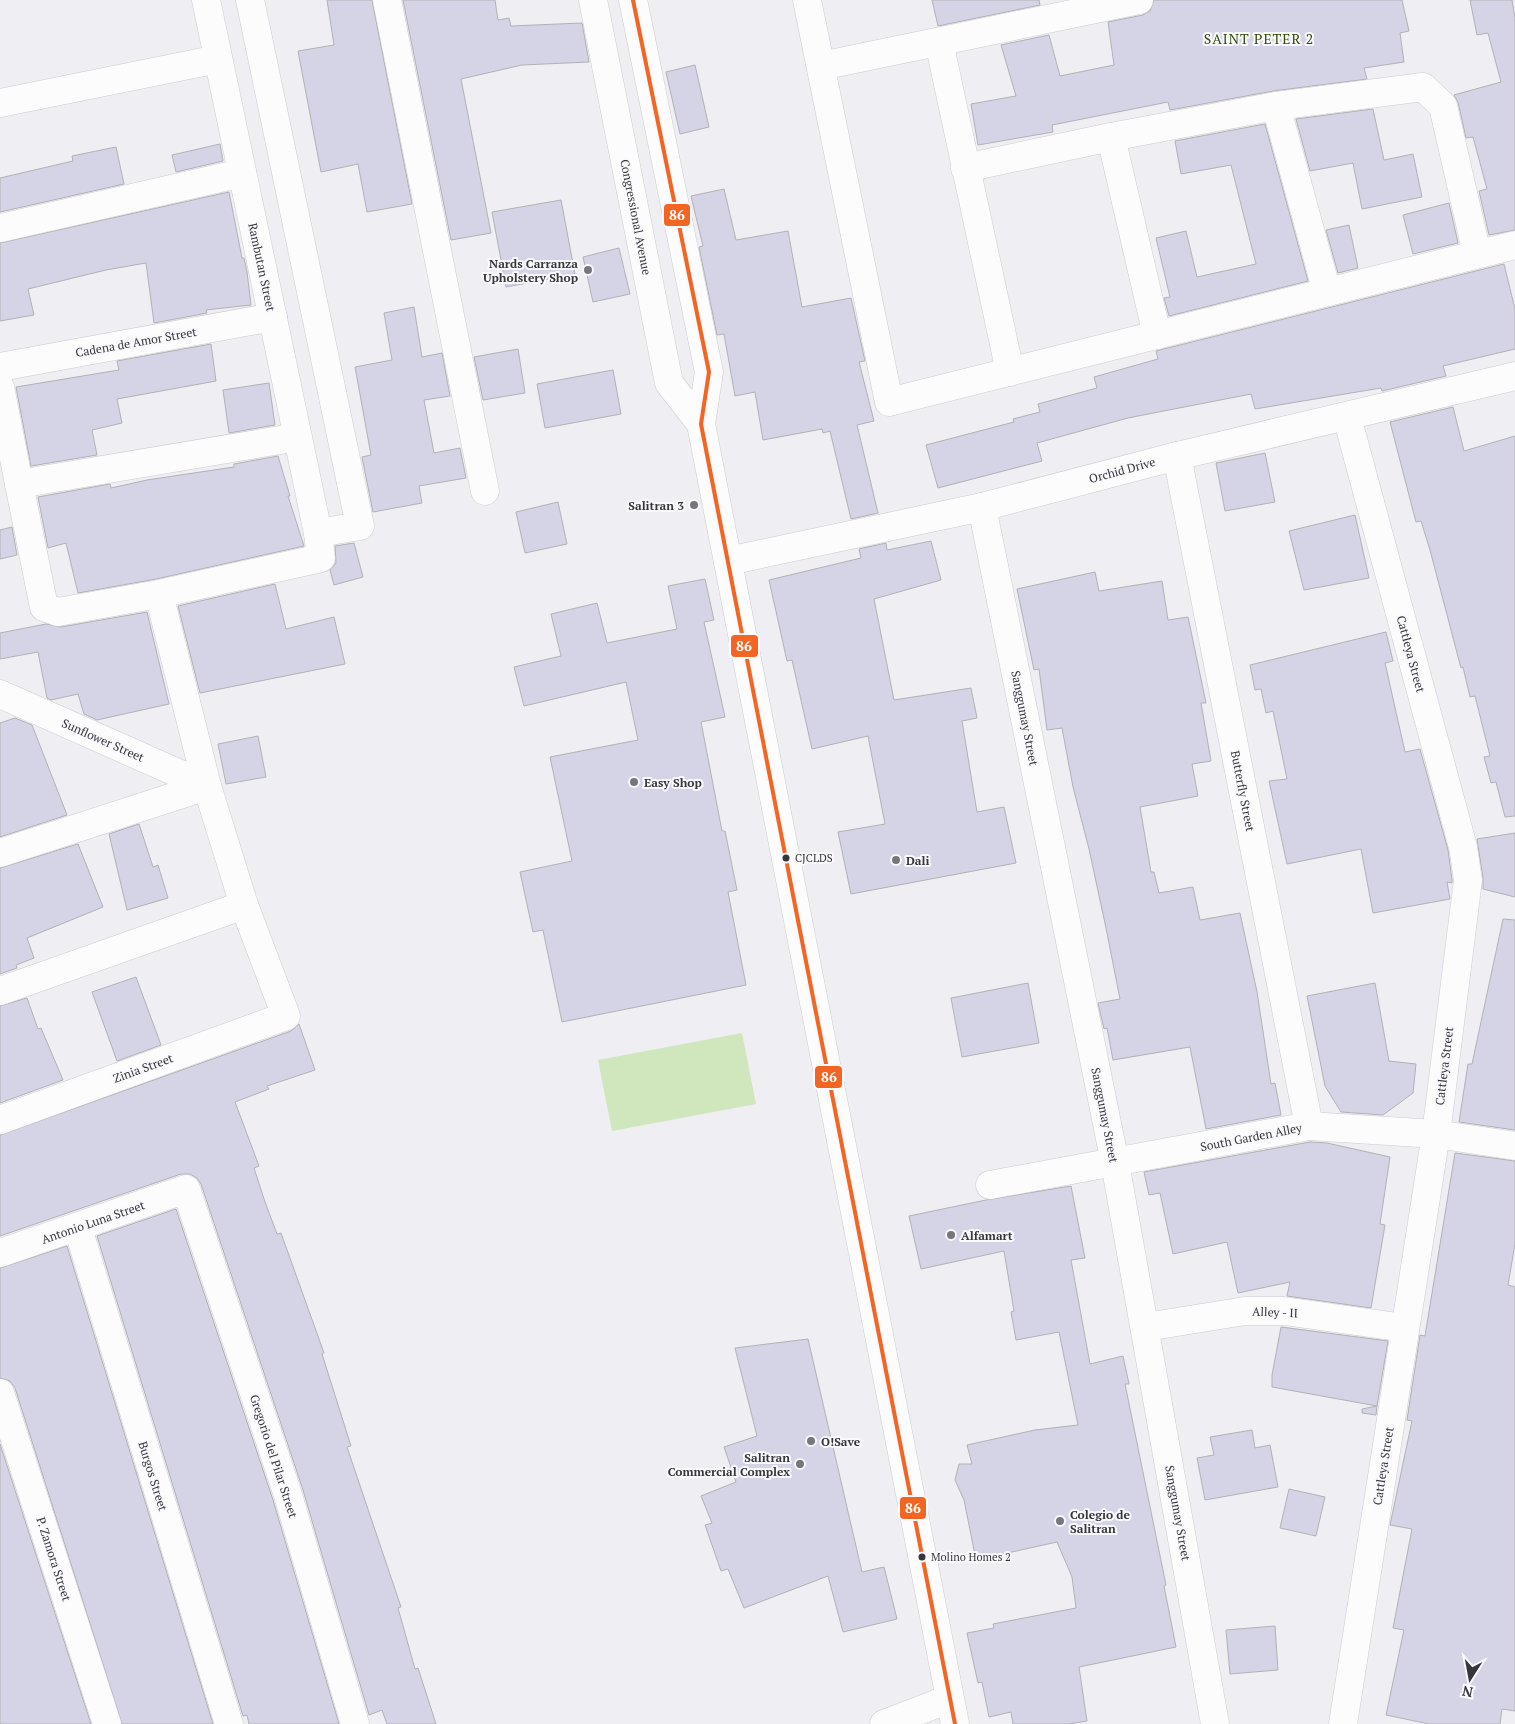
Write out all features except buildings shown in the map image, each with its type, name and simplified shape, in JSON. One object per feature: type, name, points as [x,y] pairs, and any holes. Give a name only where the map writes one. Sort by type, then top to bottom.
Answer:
[{"type":"street","name":"Rambutan Street","points":[[159,594],[321,558],[318,533],[206,0]]},
{"type":"street","points":[[250,0],[360,526],[318,533]]},
{"type":"street","points":[[387,0],[485,491]]},
{"type":"street","name":"Congressional Avenue","points":[[593,0],[669,383],[700,424]]},
{"type":"street","name":"Congressional Avenue","points":[[633,0],[709,372],[700,424],[952,1711]]},
{"type":"street","points":[[807,0],[889,402],[1515,244]]},
{"type":"street","points":[[821,66],[1140,0]]},
{"type":"street","points":[[938,42],[1010,372]]},
{"type":"street","points":[[0,103],[218,59]]},
{"type":"street","points":[[965,168],[1111,137],[1276,106],[1423,86],[1442,106],[1477,254]]},
{"type":"street","points":[[1276,106],[1327,292]]},
{"type":"street","points":[[1111,137],[1157,335]]},
{"type":"street","points":[[0,228],[242,173]]},
{"type":"street","name":"Cadena de Amor Street","points":[[0,367],[273,317]]},
{"type":"street","name":"Orchid Drive","points":[[728,561],[982,508],[1177,456],[1515,376]]},
{"type":"street","points":[[0,387],[44,607],[58,612],[159,594],[207,786],[244,905],[0,991]]},
{"type":"street","name":"Cattleya Street","points":[[1343,1724],[1436,1134],[1468,880],[1463,847],[1347,417]]},
{"type":"street","points":[[19,484],[298,437]]},
{"type":"street","name":"Butterfly Street","points":[[1177,456],[1309,1126]]},
{"type":"street","name":"Sanggumay Street","points":[[982,508],[1115,1163],[1146,1327],[1215,1724]]},
{"type":"street","name":"Sunflower Street","points":[[0,694],[207,786]]},
{"type":"street","points":[[0,853],[207,786]]},
{"type":"street","name":"Zinia Street","points":[[0,1120],[286,1016],[244,905]]},
{"type":"street","name":"South Garden Alley","points":[[990,1185],[1309,1126],[1436,1134],[1515,1146]]},
{"type":"street","name":"Antonio Luna Street","points":[[0,1253],[78,1228],[186,1189]]},
{"type":"street","name":"Gregorio del Pilar Street","points":[[186,1189],[288,1495],[355,1724]]},
{"type":"street","name":"Burgos Street","points":[[78,1228],[229,1724]]},
{"type":"street","name":"Alley - II","points":[[1146,1327],[1245,1311],[1284,1311],[1405,1328]]},
{"type":"street","name":"P. Zamora Street","points":[[0,1394],[107,1724]]},
{"type":"street","points":[[884,1724],[952,1711]]},
{"type":"green space","points":[[742,1033],[756,1104],[612,1131],[598,1060]]},
{"type":"transit line","name":"86","points":[[633,0],[709,372],[701,424],[955,1724]]},
{"type":"place","name":"Nards Carranza Upholstery Shop","points":[[588,270]]},
{"type":"place","name":"Salitran 3","points":[[694,505]]},
{"type":"place","name":"Easy Shop","points":[[634,782]]},
{"type":"place","name":"CJCLDS","points":[[786,858]]},
{"type":"place","name":"Dali","points":[[896,860]]},
{"type":"place","name":"Alfamart","points":[[951,1235]]},
{"type":"place","name":"O!Save","points":[[811,1441]]},
{"type":"place","name":"Salitran Commercial Complex","points":[[800,1464]]},
{"type":"place","name":"Colegio de Salitran","points":[[1060,1521]]},
{"type":"place","name":"Molino Homes 2","points":[[922,1557]]},
{"type":"district","name":"SAINT PETER 2","points":[[1259,38]]}]
